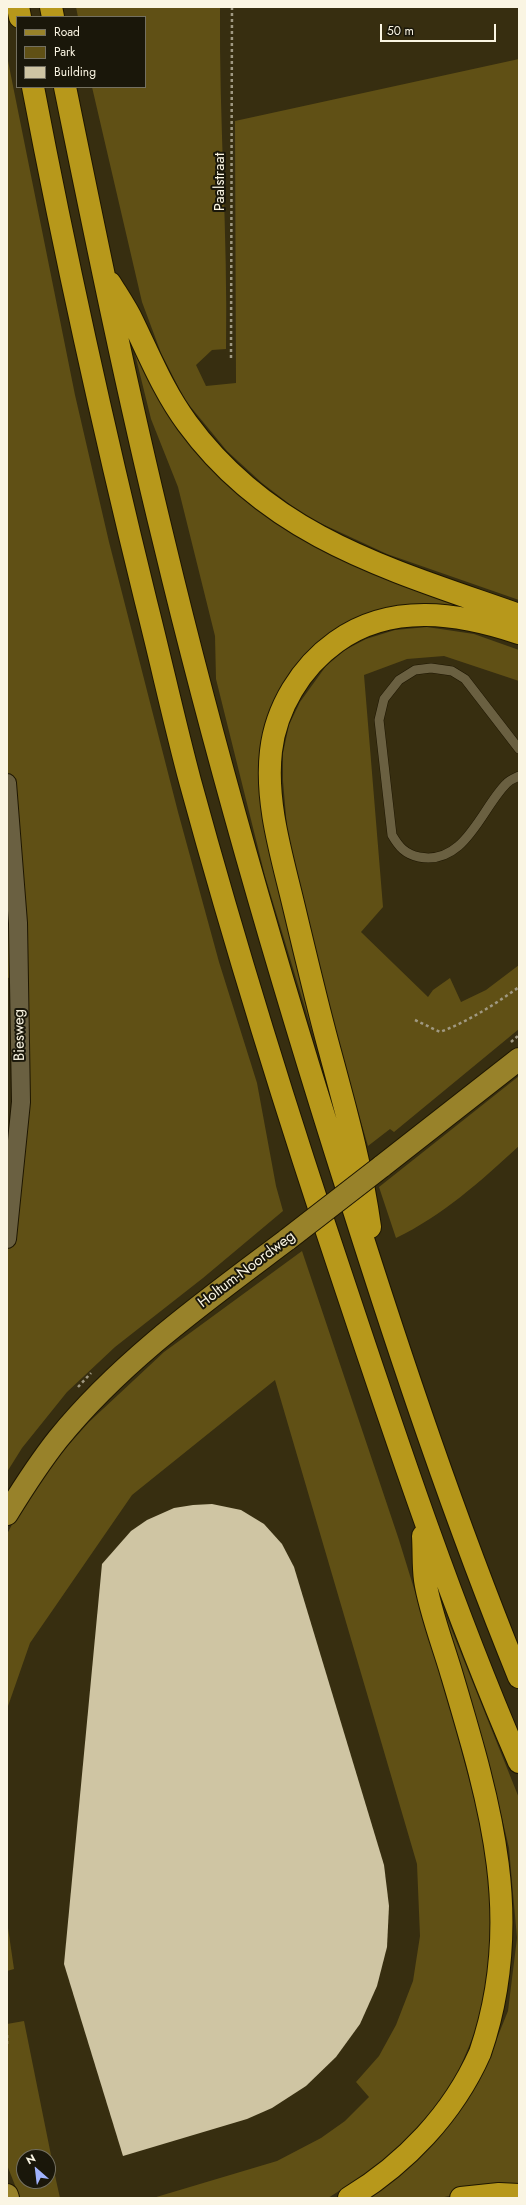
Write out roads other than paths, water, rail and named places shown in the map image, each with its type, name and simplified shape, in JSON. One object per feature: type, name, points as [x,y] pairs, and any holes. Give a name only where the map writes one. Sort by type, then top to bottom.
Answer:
[{"type":"highway","points":[[33,88],[85,346],[189,778],[288,1115],[423,1516],[519,1762]]},
{"type":"highway","points":[[65,88],[102,270],[161,532],[221,767],[314,1086],[377,1282],[417,1402],[519,1677]]},
{"type":"highway","points":[[102,270],[133,322],[161,383],[186,423],[218,461],[255,496],[296,524],[337,547],[384,566],[519,615]]},
{"type":"highway","points":[[377,1282],[364,1184],[322,1021],[275,822],[270,780],[271,748],[291,691],[306,670],[322,653],[340,638],[370,624],[404,615],[455,616],[519,633]]},
{"type":"highway","points":[[348,2198],[388,2172],[412,2150],[448,2109],[473,2068],[487,2037],[501,1992],[506,1965],[508,1916],[502,1855],[489,1802],[426,1581],[423,1516]]},
{"type":"highway","points":[[461,2198],[499,2194],[519,2195]]},
{"type":"main road","name":"Holtum-Noordweg","points":[[7,1514],[58,1439],[103,1390],[179,1322],[519,1059]]},
{"type":"street","name":"Biesweg","points":[[7,783],[18,923],[21,1102],[7,1239]]},
{"type":"lane","points":[[519,749],[465,679],[452,671],[431,668],[415,670],[399,680],[384,699],[379,720],[392,835],[398,847],[409,855],[426,858],[444,854],[460,845],[480,822],[506,783],[519,776]]}]
